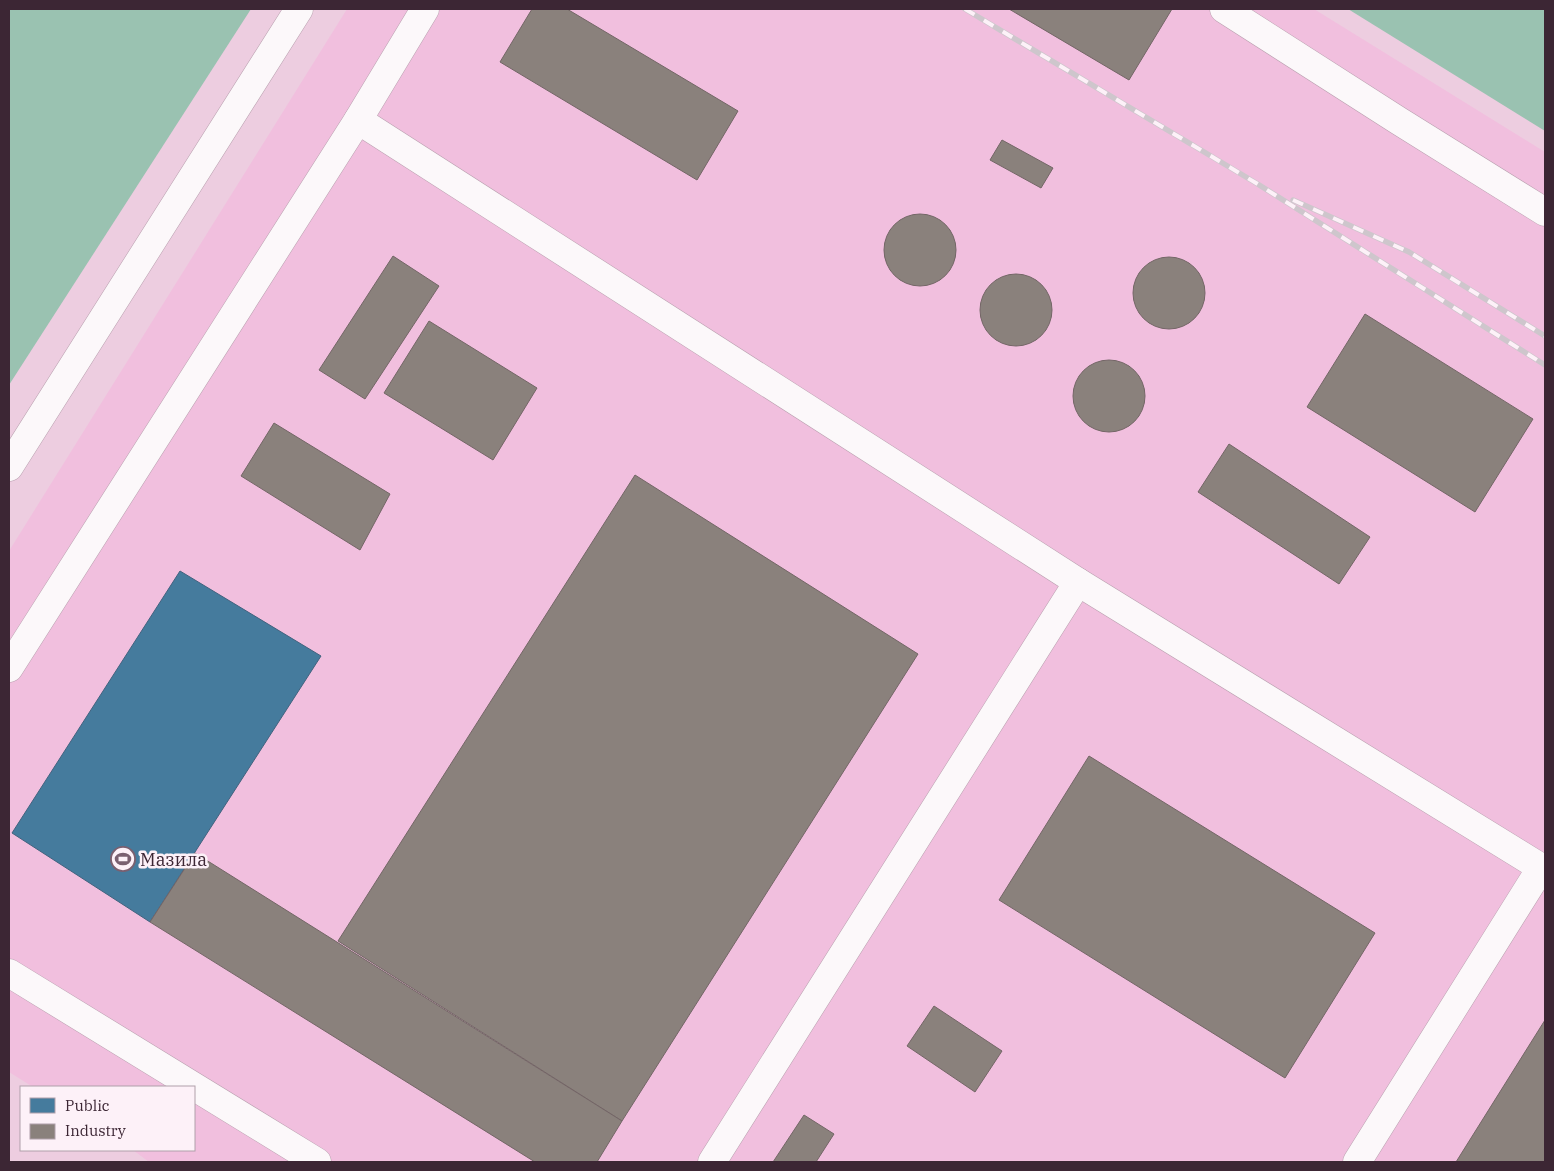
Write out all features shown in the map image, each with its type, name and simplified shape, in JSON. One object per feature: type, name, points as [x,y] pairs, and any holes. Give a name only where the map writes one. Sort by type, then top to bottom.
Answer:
[{"type":"lane","points":[[9,467],[299,9]]},
{"type":"lane","points":[[9,668],[358,120],[425,9]]},
{"type":"lane","points":[[1224,9],[1545,212]]},
{"type":"lane","points":[[358,120],[1078,582],[1543,869],[1357,1162]]},
{"type":"lane","points":[[712,1162],[1078,582]]},
{"type":"lane","points":[[9,973],[193,1086]]},
{"type":"lane","points":[[195,1087],[317,1162]]},
{"type":"shaded area","points":[[347,9],[1314,9],[1545,152],[1545,1162],[149,1162],[134,1151],[195,1151],[195,1086],[31,1086],[9,1072],[9,551]]},
{"type":"green space","points":[[9,9],[251,9],[9,385]]},
{"type":"green space","points":[[1348,9],[1545,9],[1545,131]]},
{"type":"building: Public","points":[[180,571],[321,656],[150,922],[12,833]]},
{"type":"building: Industry","points":[[532,9],[567,9],[738,111],[697,180],[500,62]]},
{"type":"building: Industry","points":[[1009,9],[1172,9],[1129,80]]},
{"type":"building: Industry","points":[[1002,140],[1053,168],[1041,188],[990,160]]},
{"type":"building: Industry","points":[[927,214],[946,224],[954,236],[956,250],[954,264],[946,276],[934,284],[913,286],[894,276],[886,264],[884,243],[894,224],[906,216]]},
{"type":"building: Industry","points":[[393,256],[439,286],[365,399],[319,370]]},
{"type":"building: Industry","points":[[1176,257],[1195,267],[1203,279],[1205,293],[1203,307],[1195,319],[1183,327],[1162,329],[1143,319],[1135,307],[1133,286],[1143,267],[1155,259]]},
{"type":"building: Industry","points":[[1023,274],[1042,284],[1050,296],[1052,310],[1050,324],[1042,336],[1030,344],[1009,346],[990,336],[982,324],[980,303],[990,284],[1002,276]]},
{"type":"building: Industry","points":[[1365,314],[1533,419],[1475,512],[1307,407]]},
{"type":"building: Industry","points":[[429,321],[537,388],[493,460],[384,393]]},
{"type":"building: Industry","points":[[1116,360],[1135,370],[1143,382],[1145,396],[1143,410],[1135,422],[1123,430],[1102,432],[1083,422],[1075,410],[1073,389],[1083,370],[1095,362]]},
{"type":"building: Industry","points":[[274,423],[390,494],[360,550],[241,476]]},
{"type":"building: Industry","points":[[1229,444],[1370,537],[1339,584],[1198,492]]},
{"type":"building: Industry","points":[[635,475],[918,654],[622,1121],[338,941]]},
{"type":"building: Industry","points":[[1089,756],[1375,933],[1285,1078],[999,900]]},
{"type":"building: Industry","points":[[195,853],[622,1121],[597,1162],[535,1162],[150,922]]},
{"type":"building: Industry","points":[[934,1006],[1002,1051],[975,1092],[907,1046]]},
{"type":"building: Industry","points":[[1545,1020],[1545,1162],[1456,1162]]},
{"type":"building: Industry","points":[[804,1115],[834,1134],[816,1162],[773,1162]]},
{"type":"railway","points":[[965,9],[1256,183],[1545,365]]},
{"type":"railway","points":[[1293,200],[1409,252],[1545,336]]},
{"type":"place","name":"Мазила","points":[[123,859]]}]
